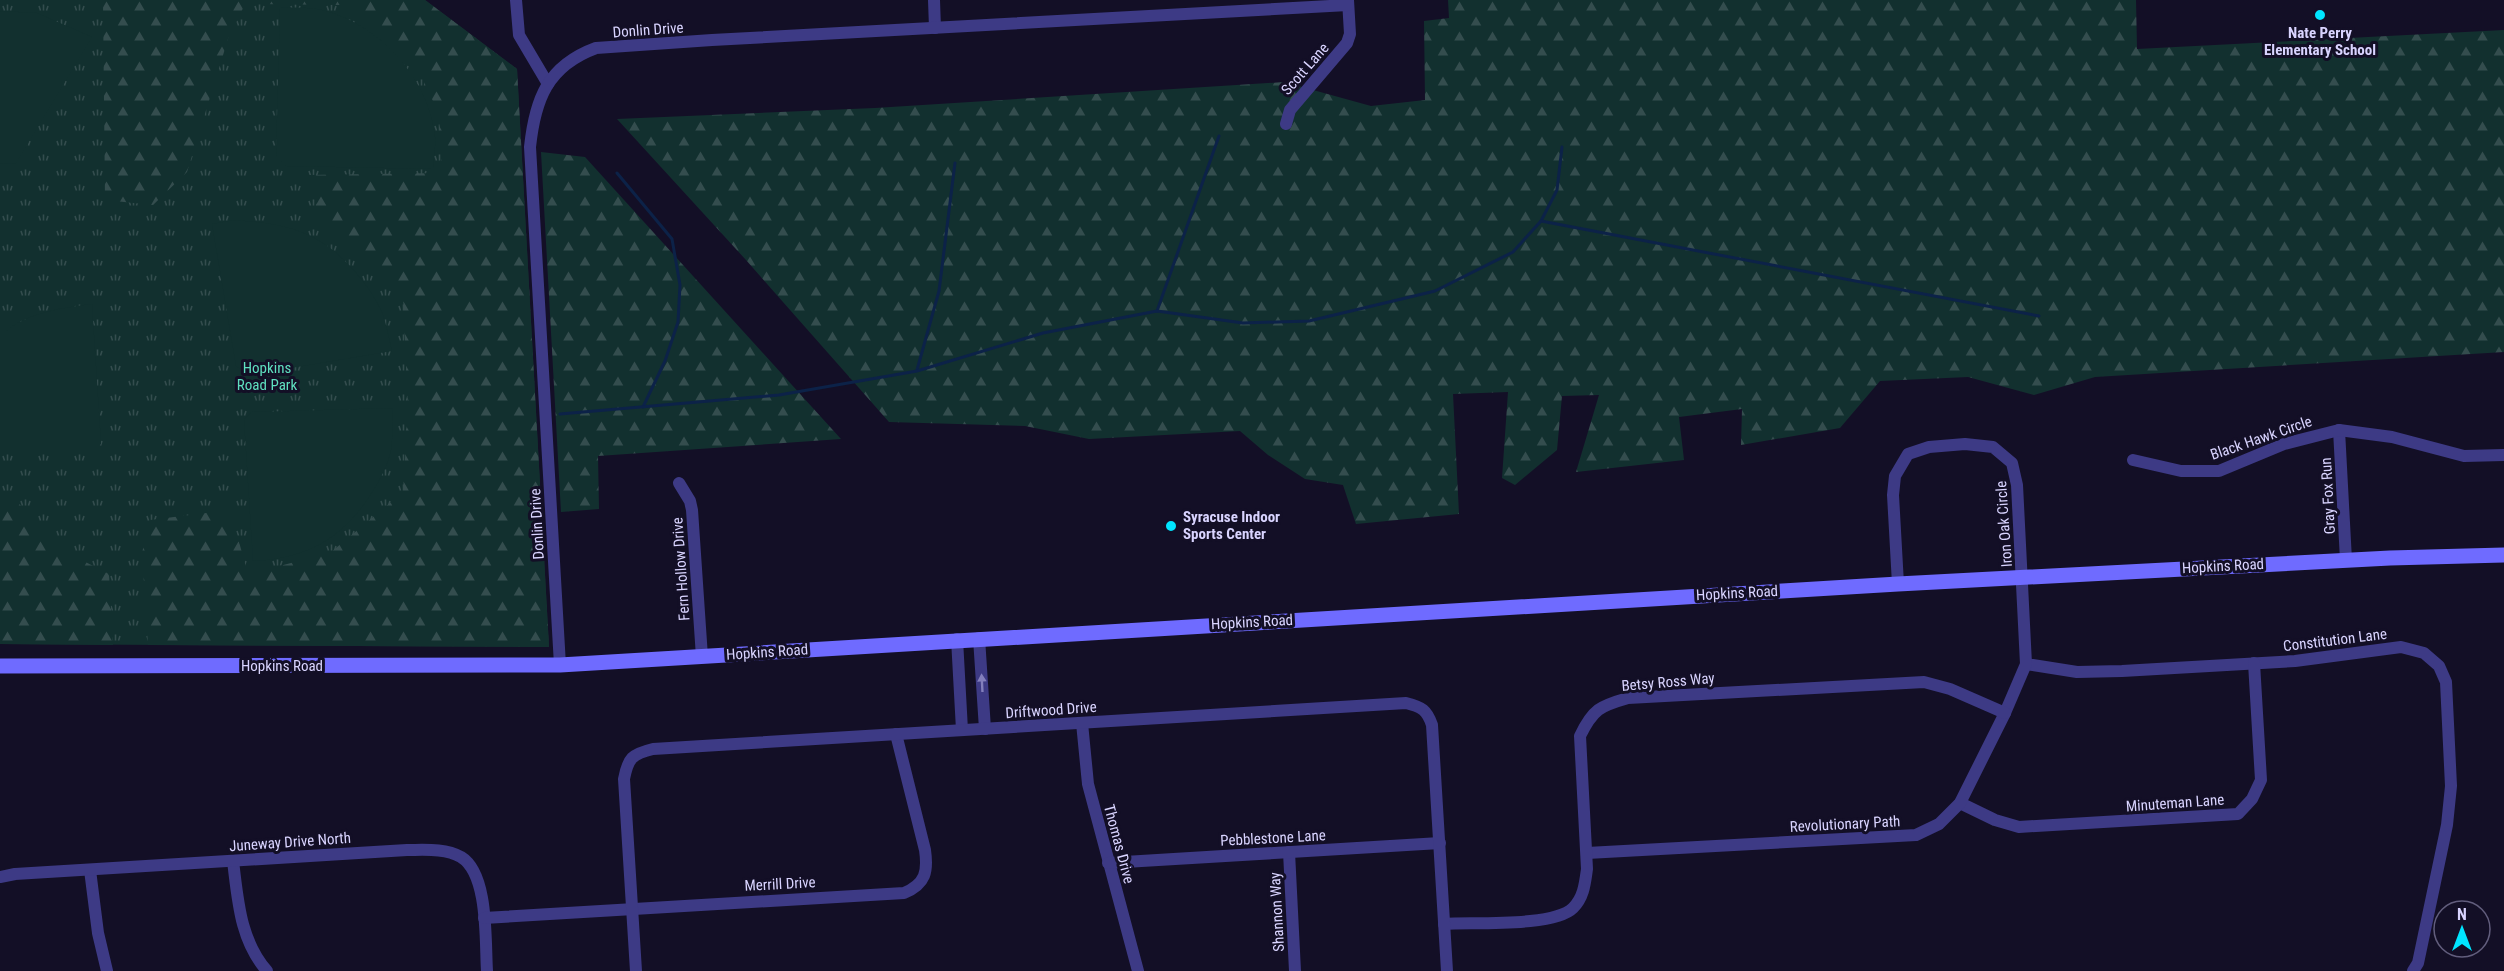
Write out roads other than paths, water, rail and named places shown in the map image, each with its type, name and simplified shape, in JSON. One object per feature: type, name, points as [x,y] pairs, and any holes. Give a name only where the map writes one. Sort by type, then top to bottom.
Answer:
[{"type":"street","points":[[516,0],[519,34],[548,84]]},
{"type":"street","points":[[934,0],[935,28]]},
{"type":"street","name":"Donlin Drive","points":[[560,664],[530,147],[536,107],[548,84],[559,70],[578,55],[596,48],[1348,2]]},
{"type":"street","name":"Scott Lane","points":[[1286,124],[1290,110],[1347,43],[1350,34],[1348,2]]},
{"type":"street","name":"Black Hawk Circle","points":[[2133,460],[2181,471],[2219,471],[2284,444],[2339,430],[2392,436],[2464,456],[2504,455]]},
{"type":"street","name":"Gray Fox Run","points":[[2339,430],[2346,560]]},
{"type":"street","name":"Iron Oak Circle","points":[[1898,584],[1893,495],[1898,470],[1908,454],[1921,448],[1965,444],[1993,447],[2012,463],[2018,485],[2022,577]]},
{"type":"street","name":"Fern Hollow Drive","points":[[679,483],[690,501],[692,510],[702,657]]},
{"type":"street","name":"Hopkins Road","points":[[0,666],[560,664],[2022,577],[2346,560],[2504,555]]},
{"type":"street","name":"Revolutionary Path","points":[[1587,853],[1916,835],[1939,824],[1960,803],[2005,712],[2026,663],[2022,577]]},
{"type":"street","points":[[980,638],[985,729]]},
{"type":"street","points":[[957,639],[962,730]]},
{"type":"street","name":"Constitution Lane","points":[[2026,663],[2077,672],[2157,670],[2337,657],[2401,647],[2424,653],[2439,666],[2446,682],[2451,786],[2444,836],[2418,963],[2413,971]]},
{"type":"street","name":"Minuteman Lane","points":[[1960,803],[1995,820],[2019,827],[2238,814],[2252,799],[2261,780],[2254,663]]},
{"type":"street","name":"Betsy Ross Way","points":[[1444,924],[1547,920],[1571,910],[1578,903],[1585,888],[1587,853],[1580,736],[1589,716],[1604,705],[1628,698],[1924,682],[1950,689],[2005,712]]},
{"type":"street","name":"Driftwood Drive","points":[[636,971],[624,779],[626,768],[633,756],[653,749],[1406,703],[1420,706],[1428,712],[1432,725],[1447,971]]},
{"type":"street","name":"Thomas Drive","points":[[1082,723],[1088,784],[1138,971]]},
{"type":"street","name":"Merrill Drive","points":[[484,918],[904,892],[916,888],[924,880],[927,868],[925,850],[896,734]]},
{"type":"street","name":"Pebblestone Lane","points":[[1108,863],[1440,843]]},
{"type":"street","name":"Juneway Drive North","points":[[0,877],[15,874],[407,850],[450,852],[463,858],[474,871],[480,885],[487,971]]},
{"type":"street","name":"Shannon Way","points":[[1289,852],[1295,971]]},
{"type":"street","points":[[233,861],[240,918],[257,960],[267,971]]},
{"type":"street","points":[[90,870],[98,933],[107,971]]},
{"type":"waterway","points":[[1157,311],[1219,136]]},
{"type":"waterway","points":[[1541,221],[1557,190],[1562,147]]},
{"type":"waterway","points":[[917,370],[939,291],[955,163]]},
{"type":"waterway","points":[[617,173],[672,239],[680,285],[678,322],[665,361],[643,407]]},
{"type":"waterway","points":[[560,414],[779,395],[917,371],[1043,333],[1157,311],[1243,323],[1309,321],[1435,291],[1513,252],[1541,221],[2039,316]]},
{"type":"place","name":"Nate Perry Elementary School","points":[[2320,15]]},
{"type":"place","name":"Syracuse Indoor Sports Center","points":[[1171,526]]},
{"type":"park label","name":"Hopkins Road Park","points":[[267,376]]}]
